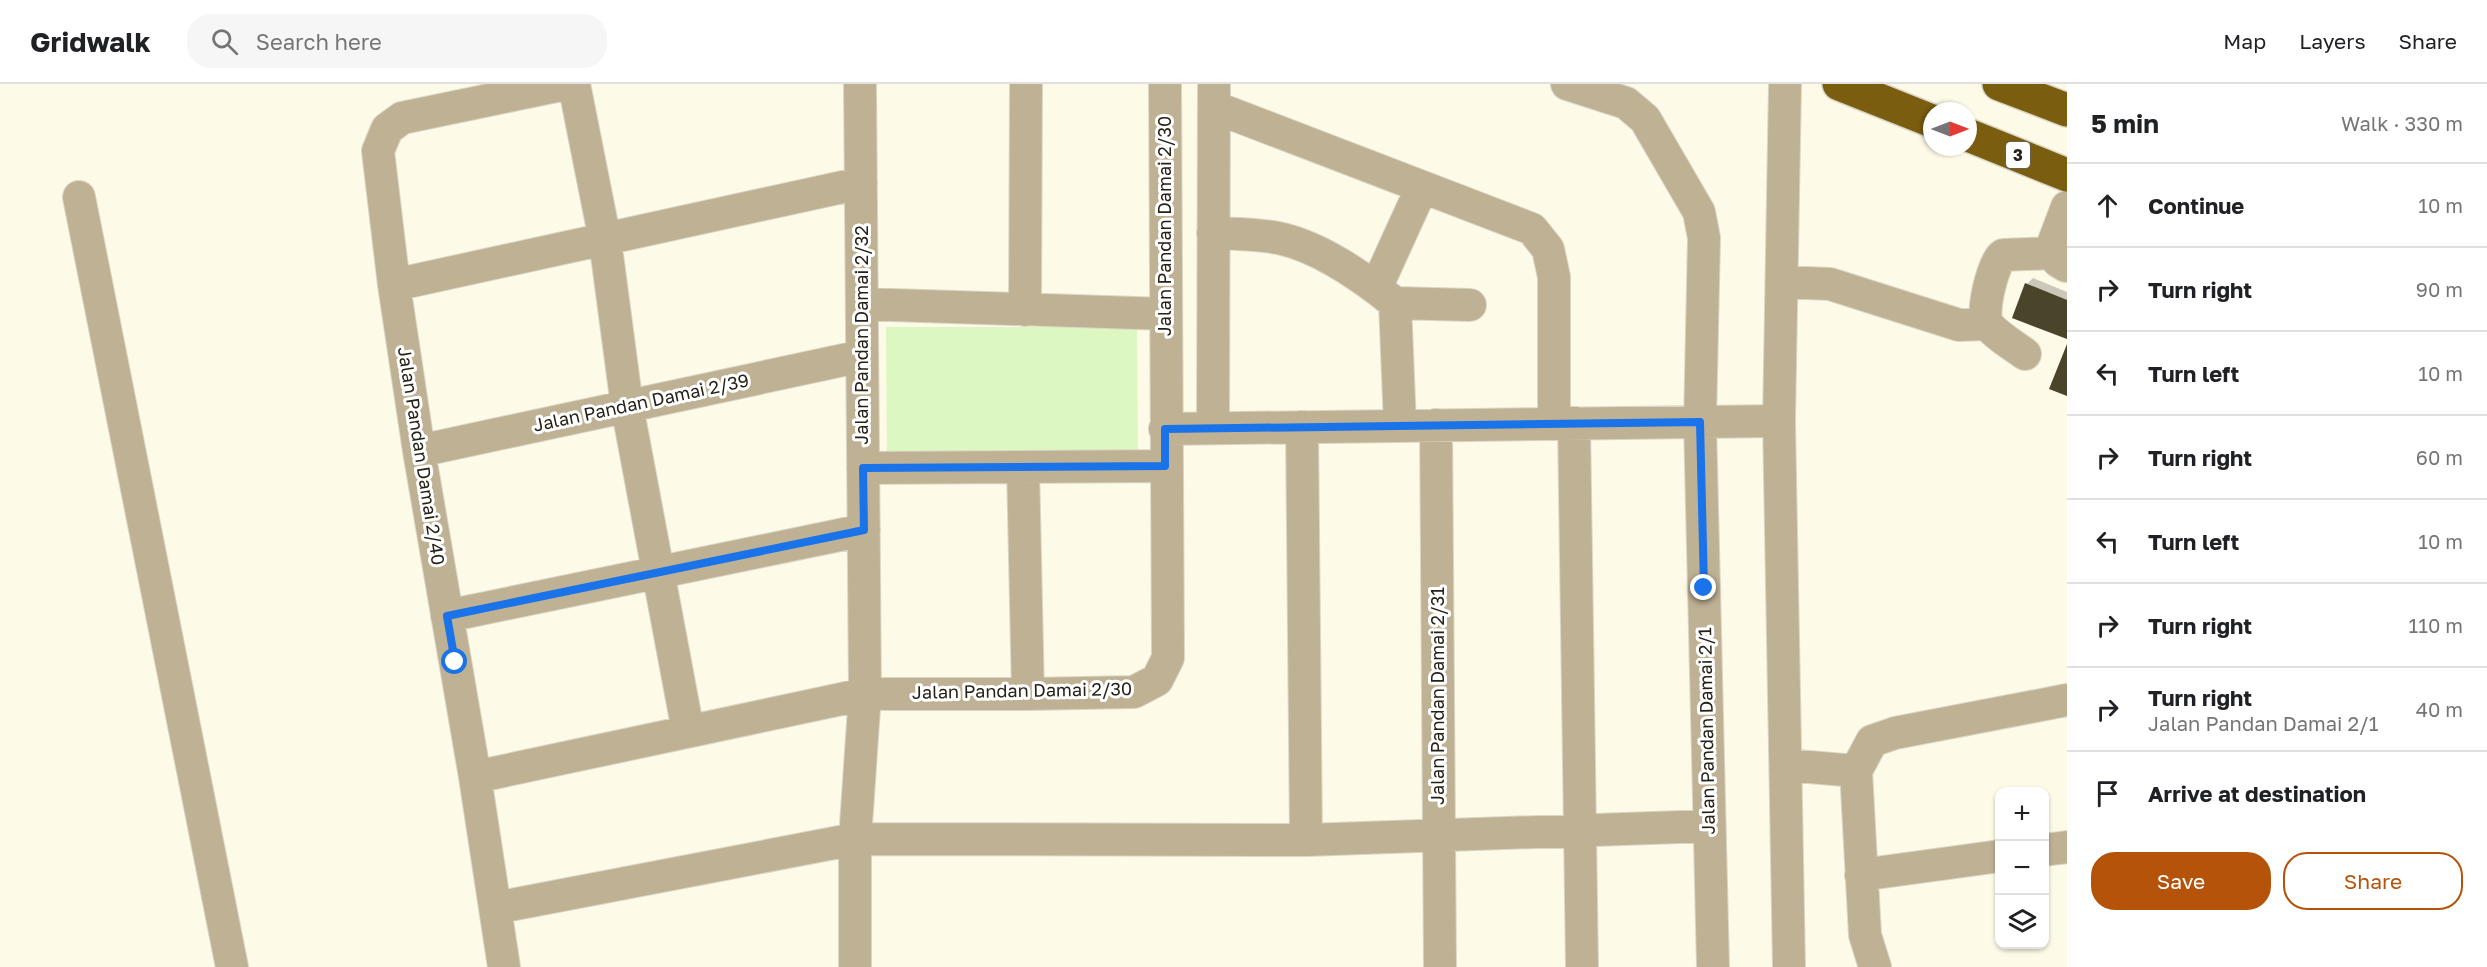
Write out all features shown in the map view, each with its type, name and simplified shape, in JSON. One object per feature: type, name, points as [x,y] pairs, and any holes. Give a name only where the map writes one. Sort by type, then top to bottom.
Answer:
[{"type":"highway","points":[[1839,84],[1923,117]]},
{"type":"highway","points":[[1999,84],[2067,110]]},
{"type":"highway","name":"3","points":[[1977,139],[2067,175]]},
{"type":"street","name":"Jalan Pandan Damai 2/40","points":[[504,967],[475,777],[419,451],[394,285],[378,151],[387,129],[402,118],[566,84]]},
{"type":"street","points":[[574,84],[604,240],[627,406],[688,731]]},
{"type":"street","name":"Jalan Pandan Damai 2/32","points":[[855,967],[855,839],[865,694],[860,84]]},
{"type":"street","points":[[1025,310],[1026,84]]},
{"type":"street","name":"Jalan Pandan Damai 2/30","points":[[475,777],[865,694],[1134,692],[1156,680],[1167,658],[1165,84]]},
{"type":"street","name":"Jalan Pandan Damai 2/1","points":[[1567,84],[1626,103],[1645,119],[1699,212],[1704,238],[1700,422],[1713,967]]},
{"type":"street","points":[[1785,84],[1779,421],[1789,967]]},
{"type":"street","points":[[1213,428],[1214,95],[1422,187],[1532,229],[1548,249],[1554,277],[1564,423],[1582,967]]},
{"type":"street","points":[[394,285],[861,183]]},
{"type":"street","points":[[1400,425],[1386,295],[1422,187]]},
{"type":"street","points":[[79,197],[232,967]]},
{"type":"street","points":[[2061,260],[2053,244],[2067,207]]},
{"type":"street","points":[[1213,233],[1268,237],[1304,245],[1386,295],[1470,305]]},
{"type":"street","points":[[1986,324],[1984,315],[1998,258],[2003,255],[2061,260]]},
{"type":"street","points":[[1782,282],[1830,284],[1959,325],[1986,324],[2025,354]]},
{"type":"street","points":[[862,304],[1166,314]]},
{"type":"street","name":"Jalan Pandan Damai 2/39","points":[[419,451],[862,356]]},
{"type":"street","points":[[1165,429],[1779,421]]},
{"type":"street","name":"Jalan Pandan Damai 2/31","points":[[1436,425],[1440,967]]},
{"type":"street","points":[[1302,427],[1306,840]]},
{"type":"street","points":[[863,468],[1165,466]]},
{"type":"street","points":[[1023,467],[1028,694]]},
{"type":"street","points":[[447,616],[864,530]]},
{"type":"street","points":[[1875,967],[1865,935],[1856,771],[1872,741],[1895,733],[2067,700]]},
{"type":"street","points":[[1786,765],[1856,771]]},
{"type":"street","points":[[495,908],[855,839],[1306,840],[1709,826]]},
{"type":"street","points":[[2049,850],[2067,848]]},
{"type":"street","points":[[1861,875],[1995,857]]},
{"type":"green space","points":[[886,327],[1137,327],[1138,460],[887,461]]},
{"type":"building","points":[[2025,283],[2067,300],[2067,339],[2012,318]]},
{"type":"building","points":[[2067,344],[2067,396],[2049,389]]},
{"type":"route","points":[[455,662],[447,616],[864,530],[863,468],[1165,466],[1165,429],[1700,422],[1704,588]]}]
